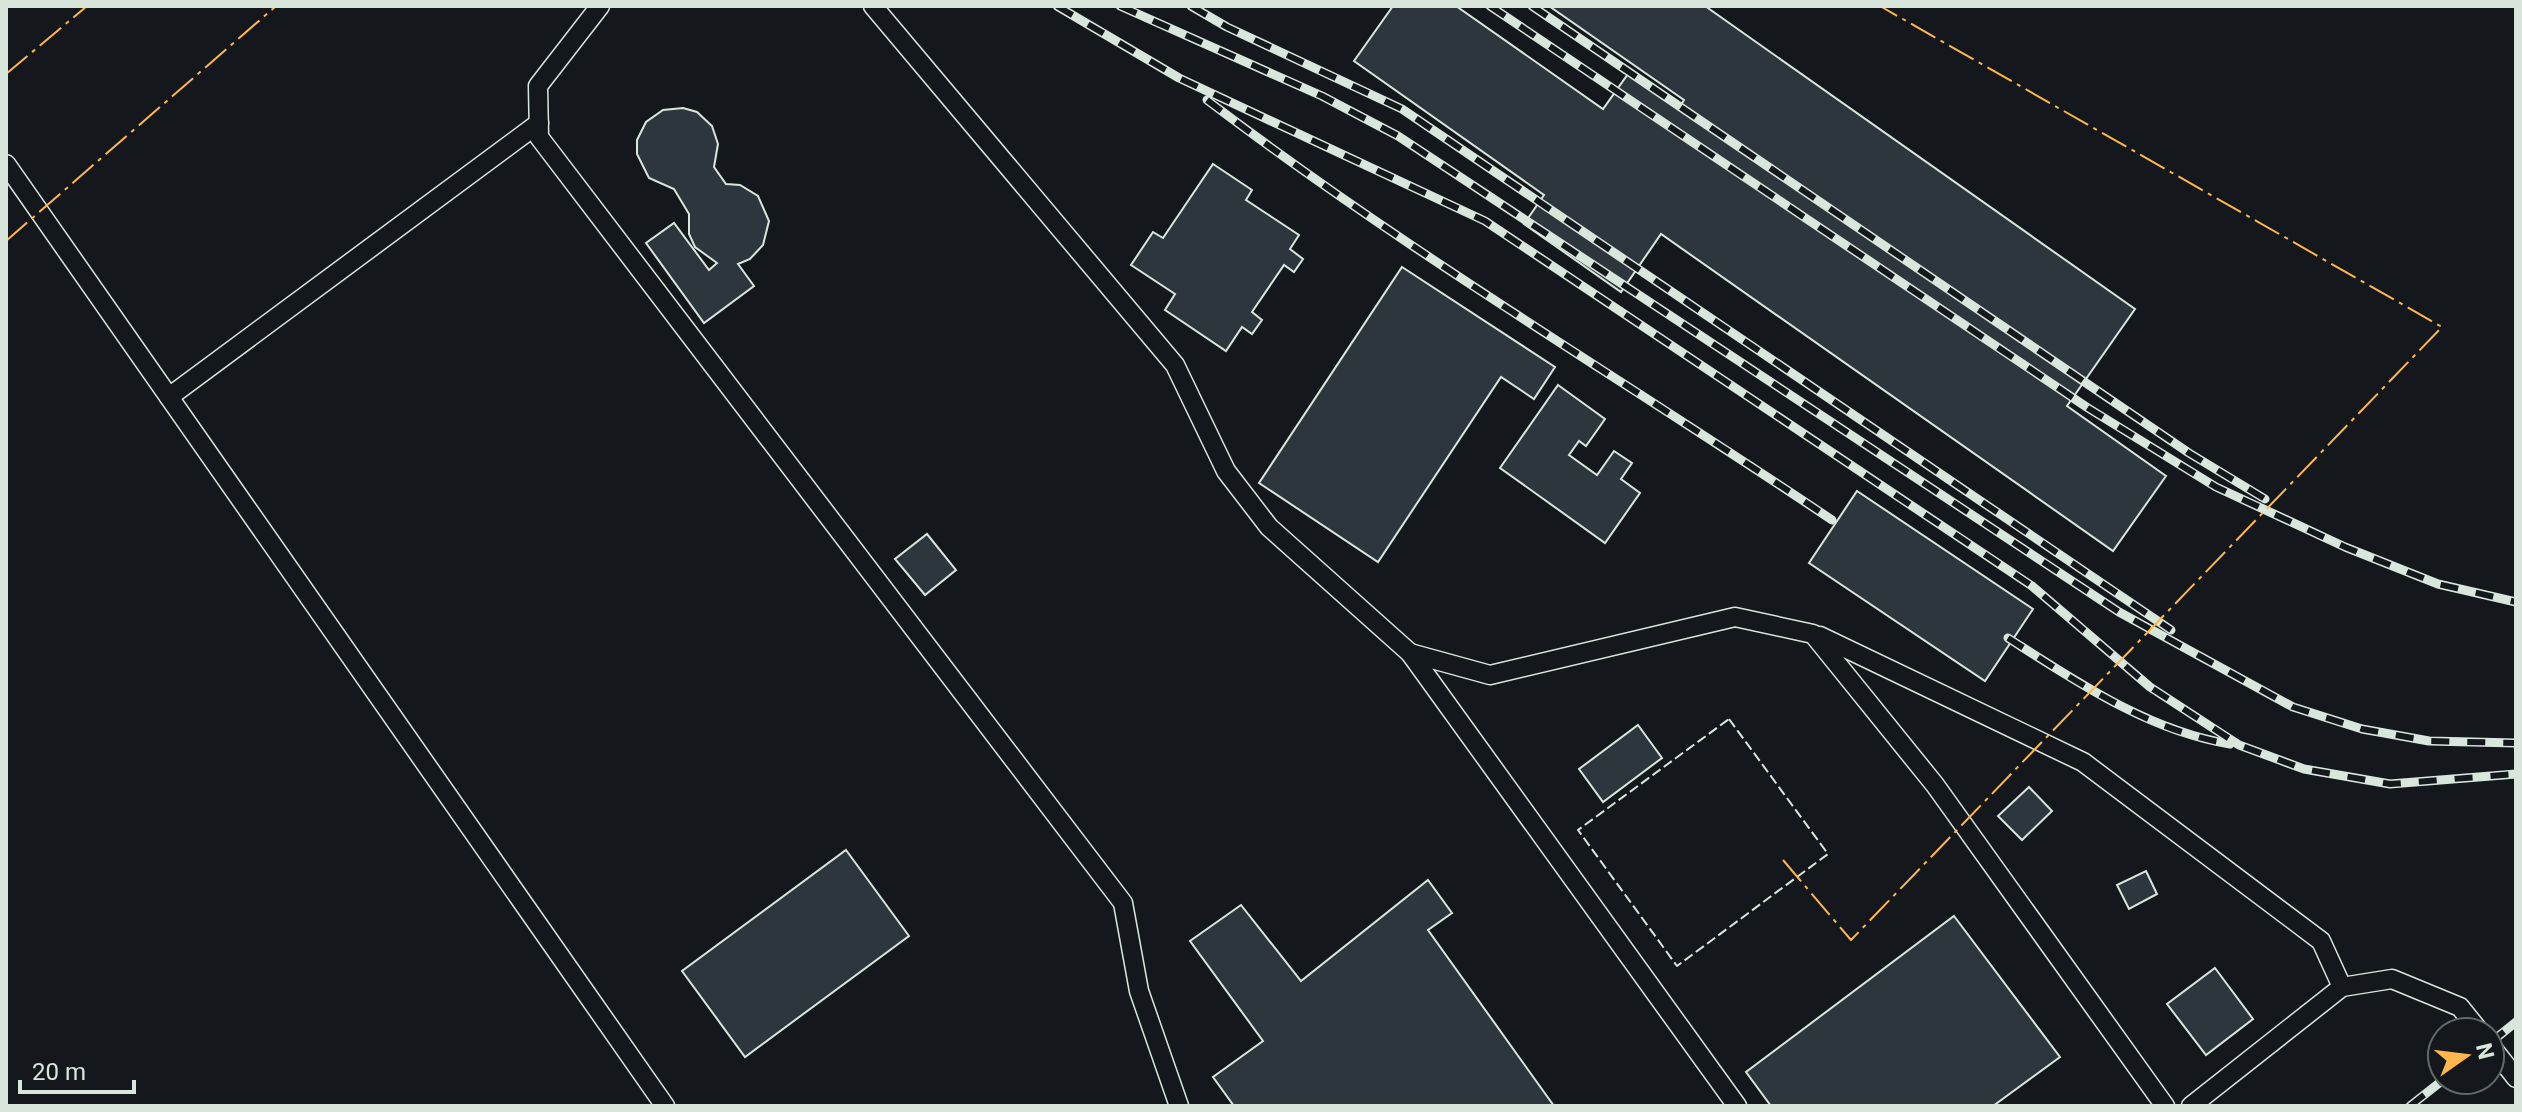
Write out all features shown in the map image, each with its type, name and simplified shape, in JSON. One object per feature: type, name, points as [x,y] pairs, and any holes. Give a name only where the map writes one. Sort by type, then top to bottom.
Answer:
[{"type":"lane","points":[[600,6],[538,86],[539,137],[1123,903],[1139,991],[1179,1106]]},
{"type":"lane","points":[[873,6],[1175,365],[1226,471],[1269,527],[1410,653],[1737,1106]]},
{"type":"lane","points":[[169,397],[539,123]]},
{"type":"lane","points":[[6,164],[665,1106]]},
{"type":"lane","points":[[1410,653],[1490,675],[1735,617],[1813,634],[2083,762],[2321,941],[2342,987]]},
{"type":"lane","points":[[1813,634],[1935,785],[2165,1106]]},
{"type":"lane","points":[[2191,1106],[2342,987],[2392,979],[2460,1007],[2467,1016]]},
{"type":"building","points":[[1393,6],[1456,6],[1603,109],[1628,74],[1678,109],[1684,100],[1549,6],[1705,6],[2135,309],[2067,406],[2166,476],[2113,551],[1661,234],[1621,292],[1524,224],[1544,195],[1354,61]]},
{"type":"building","points":[[683,108],[697,112],[712,126],[718,144],[714,167],[726,184],[740,185],[758,196],[769,221],[763,245],[750,259],[738,264],[754,286],[704,323],[646,243],[674,223],[709,270],[717,263],[695,247],[689,234],[689,214],[674,189],[649,178],[637,154],[637,140],[646,122],[663,110]]},
{"type":"building","points":[[1213,164],[1252,190],[1246,200],[1299,235],[1290,249],[1303,259],[1294,272],[1284,265],[1252,312],[1262,320],[1252,334],[1242,327],[1226,351],[1165,310],[1175,294],[1131,265],[1153,232],[1163,238]]},
{"type":"building","points":[[1402,267],[1555,367],[1534,399],[1501,377],[1378,562],[1259,483]]},
{"type":"building","points":[[1558,385],[1605,419],[1586,446],[1579,441],[1569,455],[1597,475],[1614,451],[1632,463],[1621,479],[1640,493],[1605,543],[1500,468]]},
{"type":"building","points":[[1857,491],[2033,609],[1985,681],[1809,563]]},
{"type":"building","points":[[927,534],[956,570],[925,595],[895,559]]},
{"type":"building","points":[[1638,725],[1662,758],[1603,802],[1579,769]]},
{"type":"building","points":[[2029,787],[2052,811],[2022,840],[1998,816]]},
{"type":"building","points":[[846,850],[909,936],[745,1057],[682,971]]},
{"type":"building","points":[[2146,871],[2157,894],[2129,909],[2117,885]]},
{"type":"building","points":[[1428,880],[1452,913],[1428,930],[1554,1106],[1234,1106],[1213,1077],[1263,1041],[1190,941],[1241,905],[1301,981]]},
{"type":"building","points":[[1954,916],[2060,1057],[1993,1106],[1771,1106],[1746,1072]]},
{"type":"building","points":[[2215,968],[2253,1019],[2206,1055],[2167,1004]]},
{"type":"railway","points":[[1057,6],[1179,78],[1485,221],[2032,586],[2150,687],[2239,745],[2304,769],[2390,784],[2516,774]]},
{"type":"railway","points":[[1120,6],[1322,96],[1398,136],[2119,612],[2293,707],[2362,729],[2429,741],[2516,743]]},
{"type":"railway","points":[[1191,6],[1227,27],[1402,109],[2171,630]]},
{"type":"railway","points":[[1490,6],[2088,408],[2216,487],[2345,547],[2438,584],[2516,602]]},
{"type":"railway","points":[[1532,6],[2189,453],[2265,499]]},
{"type":"railway","points":[[1207,100],[1438,263],[1832,520]]},
{"type":"railway","points":[[2008,638],[2114,703],[2171,728],[2230,744]]},
{"type":"railway","points":[[2506,1030],[2516,1022]]},
{"type":"railway","points":[[2410,1106],[2426,1093]]},
{"type":"fence","points":[[1729,719],[1828,854],[1677,966],[1578,830],[1729,719]]},
{"type":"power","points":[[6,74],[87,6]]},
{"type":"power","points":[[6,241],[276,6]]},
{"type":"power","points":[[1783,860],[1851,940],[2442,327],[1880,6]]}]
